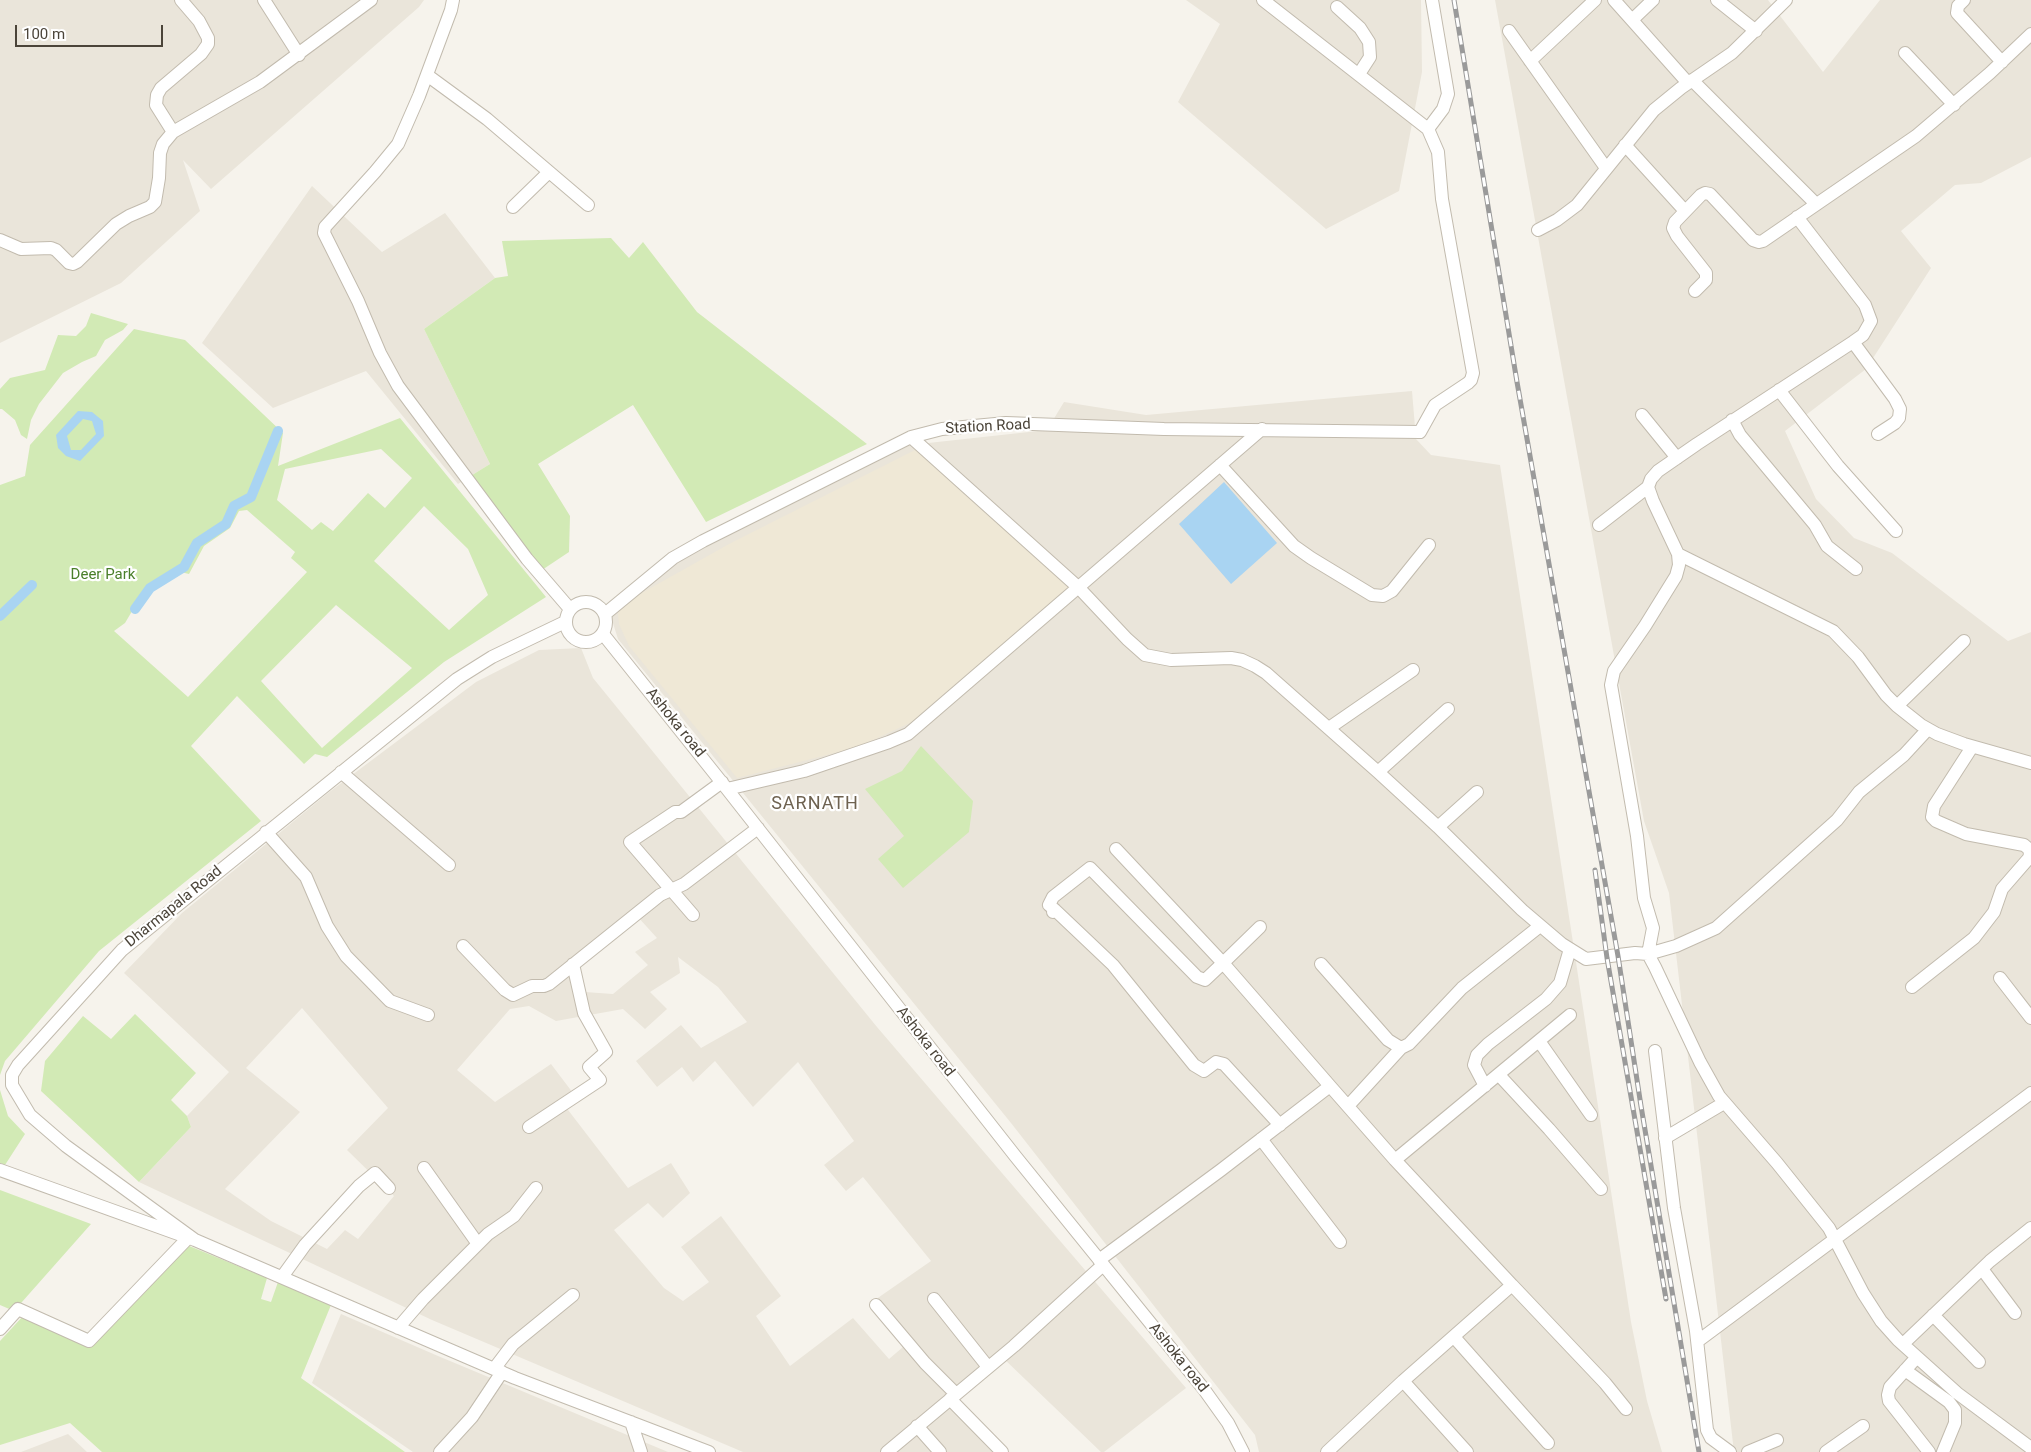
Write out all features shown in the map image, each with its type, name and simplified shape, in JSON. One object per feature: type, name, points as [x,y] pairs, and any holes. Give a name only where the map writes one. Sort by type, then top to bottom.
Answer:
[{"type":"street","points":[[173,132],[156,105],[157,95],[161,88],[191,64],[206,48],[208,38],[200,21],[181,0]]},
{"type":"street","points":[[264,0],[299,55]]},
{"type":"street","points":[[0,240],[21,249],[51,248],[56,250],[69,263],[77,262],[116,224],[150,207],[155,202],[159,178],[160,153],[163,144],[173,132],[260,82],[372,0]]},
{"type":"street","points":[[453,0],[427,75],[398,144],[325,227],[324,234],[358,301],[380,353],[398,386],[527,559],[570,609]]},
{"type":"street","points":[[1263,0],[1428,129],[1443,108],[1448,94],[1432,0]]},
{"type":"street","points":[[1530,61],[1595,0]]},
{"type":"street","points":[[1614,0],[1690,81],[1816,204]]},
{"type":"street","points":[[1632,20],[1653,0]]},
{"type":"street","points":[[1716,0],[1756,31]]},
{"type":"street","points":[[1538,230],[1557,220],[1577,205],[1654,110],[1690,81],[1722,61],[1756,31],[1786,0]]},
{"type":"street","points":[[1964,0],[1958,6],[1957,13],[2002,62]]},
{"type":"street","points":[[1337,7],[1360,28],[1369,42],[1370,56],[1358,74]]},
{"type":"street","points":[[1510,31],[1606,168]]},
{"type":"street","points":[[1695,290],[1706,280],[1706,273],[1677,236],[1673,228],[1674,222],[1701,195],[1708,193],[1751,238],[1759,242],[1916,136],[1954,105],[2031,34]]},
{"type":"street","points":[[1904,53],[1954,105]]},
{"type":"street","points":[[427,75],[487,120],[588,205]]},
{"type":"street","name":"Station Road","points":[[605,614],[673,558],[703,541],[911,437],[942,428],[1006,423],[1164,429],[1420,432],[1435,405],[1472,380],[1473,373],[1442,199],[1438,152],[1428,129]]},
{"type":"street","points":[[1624,145],[1685,211]]},
{"type":"street","points":[[513,207],[549,172]]},
{"type":"street","points":[[1599,525],[1648,487],[1651,479],[1658,471],[1732,420],[1853,342],[1869,328],[1871,321],[1870,313],[1797,217]]},
{"type":"street","points":[[1853,342],[1895,399],[1900,409],[1895,423],[1878,434]]},
{"type":"street","points":[[1779,390],[1838,466],[1896,531]]},
{"type":"street","points":[[1642,415],[1677,458]]},
{"type":"street","points":[[1732,420],[1740,434],[1815,525],[1827,546],[1856,569]]},
{"type":"street","points":[[693,915],[630,842],[675,812],[681,812],[725,785],[804,770],[908,734],[1262,429]]},
{"type":"street","points":[[911,437],[1079,588],[1127,639],[1145,655],[1171,660],[1231,658],[1242,660],[1266,673],[1378,772],[1540,926],[1580,956],[1594,960],[1635,953],[1648,954],[1676,946],[1716,928],[1837,820],[1859,792],[1904,755],[1928,729]]},
{"type":"street","points":[[1220,465],[1294,546],[1372,594],[1384,596],[1392,591],[1429,545]]},
{"type":"street","points":[[1648,487],[1678,554],[1679,565],[1676,576],[1612,677],[1613,695],[1637,836],[1644,898],[1653,928],[1648,954],[1709,1081],[1724,1103],[1806,1197],[1836,1240],[1872,1307],[1882,1321],[1916,1357],[1957,1393],[2031,1448]]},
{"type":"street","points":[[1678,554],[1833,630],[1852,650],[1897,706],[1928,729],[1972,747],[2031,763]]},
{"type":"street","points":[[589,602],[601,608],[605,614],[606,627],[603,634],[593,642],[580,642],[569,634],[565,622],[570,609],[575,605],[589,602]]},
{"type":"street","name":"Dharmapala Road","points":[[192,1239],[66,1146],[30,1115],[12,1085],[12,1075],[18,1065],[122,950],[266,832],[435,696],[472,669],[504,651],[565,622]]},
{"type":"street","name":"Ashoka road","points":[[603,634],[725,785],[875,979],[1217,1407],[1228,1422],[1243,1452]]},
{"type":"street","points":[[1897,706],[1964,641]]},
{"type":"street","points":[[1328,728],[1413,670]]},
{"type":"street","points":[[1378,772],[1448,709]]},
{"type":"street","points":[[1912,987],[1974,938],[1994,912],[2002,889],[2029,858],[2030,854],[2029,849],[2024,846],[1966,834],[1936,821],[1932,817],[1934,806],[1972,747]]},
{"type":"street","points":[[341,772],[449,865]]},
{"type":"street","points":[[1438,828],[1477,792]]},
{"type":"street","points":[[463,946],[505,990],[513,995],[532,986],[549,984],[660,895],[684,884],[758,828]]},
{"type":"street","points":[[266,832],[306,878],[327,926],[346,956],[390,1001],[428,1015]]},
{"type":"street","points":[[1116,849],[1223,963],[1395,1160],[1606,1383],[1626,1409]]},
{"type":"street","points":[[1260,927],[1204,980],[1197,977],[1090,868],[1053,898],[1049,905],[1113,965],[1194,1065],[1204,1071],[1216,1062],[1224,1064],[1280,1125]]},
{"type":"street","points":[[1348,1106],[1401,1048],[1409,1044],[1462,988],[1540,926]]},
{"type":"street","points":[[1485,1086],[1474,1065],[1477,1055],[1488,1044],[1546,999],[1560,983],[1570,950]]},
{"type":"street","points":[[529,1127],[600,1080],[589,1067],[606,1052],[584,1013],[573,964]]},
{"type":"street","points":[[1321,964],[1388,1040],[1401,1048]]},
{"type":"street","points":[[2000,978],[2031,1018]]},
{"type":"street","points":[[1395,1160],[1570,1016]]},
{"type":"street","points":[[1539,1041],[1591,1115]]},
{"type":"street","points":[[1655,1051],[1674,1208],[1698,1341],[1707,1430],[1711,1438],[1730,1452]]},
{"type":"street","points":[[1499,1075],[1549,1128],[1601,1189]]},
{"type":"street","points":[[887,1452],[988,1367],[1101,1263],[1330,1086]]},
{"type":"street","points":[[1698,1341],[2031,1093]]},
{"type":"street","points":[[1665,1138],[1724,1103]]},
{"type":"street","points":[[1261,1140],[1340,1242]]},
{"type":"street","points":[[424,1168],[478,1244]]},
{"type":"street","points":[[0,1170],[192,1239],[498,1370],[709,1452]]},
{"type":"street","points":[[282,1278],[305,1245],[358,1186],[375,1173],[389,1188]]},
{"type":"street","points":[[398,1328],[488,1234],[514,1216],[536,1188]]},
{"type":"street","points":[[1903,1344],[1982,1269],[2031,1228]]},
{"type":"street","points":[[0,1329],[18,1309],[90,1341],[192,1239]]},
{"type":"street","points":[[1982,1269],[2015,1313]]},
{"type":"street","points":[[1328,1452],[1512,1285]]},
{"type":"street","points":[[440,1452],[476,1413],[498,1370],[517,1341],[573,1295]]},
{"type":"street","points":[[934,1299],[988,1367]]},
{"type":"street","points":[[876,1305],[1002,1452]]},
{"type":"street","points":[[1934,1315],[1979,1362]]},
{"type":"street","points":[[1454,1337],[1548,1443]]},
{"type":"street","points":[[1916,1357],[1890,1387],[1888,1396],[1889,1400],[1930,1452]]},
{"type":"street","points":[[1905,1370],[1949,1402],[1954,1410],[1955,1423],[1943,1452]]},
{"type":"street","points":[[1403,1382],[1467,1452]]},
{"type":"street","points":[[631,1422],[641,1452]]},
{"type":"street","points":[[917,1426],[940,1452]]},
{"type":"street","points":[[1826,1452],[1864,1426]]},
{"type":"street","points":[[1748,1452],[1777,1440]]},
{"type":"shaded area","points":[[0,0],[424,0],[419,7],[211,189],[183,160],[200,211],[121,283],[0,343]]},
{"type":"shaded area","points":[[1186,0],[1421,0],[1422,72],[1399,191],[1326,229],[1178,102],[1220,24]]},
{"type":"shaded area","points":[[1495,0],[1768,0],[1823,72],[1880,0],[2031,0],[2031,157],[1981,183],[1955,185],[1901,231],[1931,268],[1866,369],[1785,431],[1816,499],[1854,538],[1892,553],[2008,641],[2031,632],[2031,1452],[1734,1452],[1669,893],[1644,821]]},
{"type":"shaded area","points":[[312,186],[382,252],[445,213],[495,278],[424,329],[490,464],[458,484],[366,371],[273,408],[202,343]]},
{"type":"shaded area","points":[[1412,391],[1416,439],[1431,455],[1500,465],[1631,1322],[1647,1401],[1662,1452],[1259,1452],[1255,1435],[1011,1123],[618,639],[611,617],[620,601],[720,535],[910,445],[1047,430],[1064,402],[1146,415]]},
{"type":"shaded area","points":[[917,449],[1066,583],[1069,590],[914,721],[858,747],[737,778],[629,646],[619,624],[618,613],[624,603],[729,544]]},
{"type":"shaded area","points":[[581,648],[593,678],[877,1027],[1186,1388],[1104,1452],[1101,1452],[1002,1357],[949,1400],[1001,1452],[743,1452],[432,1320],[139,1182],[191,1127],[187,1116],[229,1072],[124,973],[182,913],[328,793],[476,682],[539,650]],"holes":[[[637,916],[657,938],[635,952],[648,965],[613,994],[585,992],[574,965]],[[678,957],[718,987],[747,1022],[701,1048],[681,1025],[636,1061],[657,1087],[682,1067],[693,1082],[715,1061],[753,1107],[798,1062],[854,1141],[824,1165],[846,1191],[863,1177],[931,1261],[872,1302],[903,1347],[889,1359],[853,1318],[790,1366],[756,1316],[781,1296],[721,1216],[681,1247],[709,1282],[683,1301],[664,1288],[614,1230],[648,1203],[663,1218],[690,1193],[671,1163],[628,1188],[565,1106],[576,1097],[551,1064],[495,1102],[457,1070],[510,1009],[529,1006],[556,1021],[623,1009],[645,1029],[667,1009],[650,992],[680,973]],[[302,1008],[388,1108],[347,1150],[394,1196],[358,1239],[345,1230],[327,1249],[271,1221],[225,1189],[300,1112],[246,1068]]]},
{"type":"shaded area","points":[[341,1314],[668,1452],[413,1452],[312,1383]]},
{"type":"shaded area","points":[[68,1434],[87,1452],[21,1452]]},
{"type":"green space","points":[[611,238],[629,258],[643,242],[697,312],[867,444],[706,522],[633,405],[538,464],[570,516],[569,552],[542,570],[469,477],[490,464],[424,329],[495,278],[508,276],[502,241]]},
{"type":"green space","points":[[91,313],[128,324],[123,330],[105,340],[96,356],[63,373],[39,404],[31,420],[27,439],[21,435],[15,420],[0,409],[0,389],[10,378],[45,370],[58,335],[76,336],[86,326]]},
{"type":"green space","name":"Deer Park","points":[[134,329],[185,340],[283,433],[278,466],[400,418],[546,597],[444,662],[327,757],[315,754],[304,764],[237,696],[191,746],[261,821],[99,951],[5,1061],[0,1075],[0,485],[25,476],[30,445]],"holes":[[[381,449],[412,478],[385,508],[368,493],[333,531],[321,522],[312,530],[277,500],[285,469]],[[424,506],[468,549],[488,595],[449,630],[374,561]],[[247,510],[295,552],[291,558],[307,572],[188,697],[114,631],[125,623],[144,591],[172,570],[189,574],[204,546],[230,528],[239,511]],[[336,605],[412,668],[322,748],[261,681]]]},
{"type":"green space","points":[[921,746],[973,801],[969,832],[903,888],[878,859],[904,836],[865,789],[902,771]]},
{"type":"green space","points":[[135,1014],[196,1073],[171,1100],[187,1116],[191,1127],[139,1182],[41,1091],[45,1061],[83,1016],[111,1039]]},
{"type":"green space","points":[[0,1090],[8,1116],[25,1134],[5,1165],[0,1163]]},
{"type":"green space","points":[[0,1190],[91,1224],[14,1311],[0,1305]]},
{"type":"green space","points":[[182,1243],[267,1278],[261,1299],[271,1302],[278,1282],[331,1305],[301,1378],[405,1452],[102,1452],[70,1423],[0,1445],[0,1341],[24,1315],[92,1344]]},
{"type":"water","points":[[78,411],[92,412],[103,421],[104,436],[80,461],[66,456],[58,448],[56,435]],"holes":[[[83,419],[92,421],[96,434],[81,450],[71,450],[67,436]]]},
{"type":"water","points":[[1224,482],[1277,543],[1231,584],[1179,524]]},
{"type":"waterway","points":[[135,609],[150,588],[184,567],[197,543],[226,524],[234,506],[251,497],[278,431]]},
{"type":"waterway","points":[[0,616],[32,585]]},
{"type":"railway","points":[[1454,0],[1517,382],[1618,956],[1699,1452]]},
{"type":"railway","points":[[1595,870],[1607,958],[1666,1299]]},
{"type":"district","name":"SARNATH","points":[[815,804]]}]
